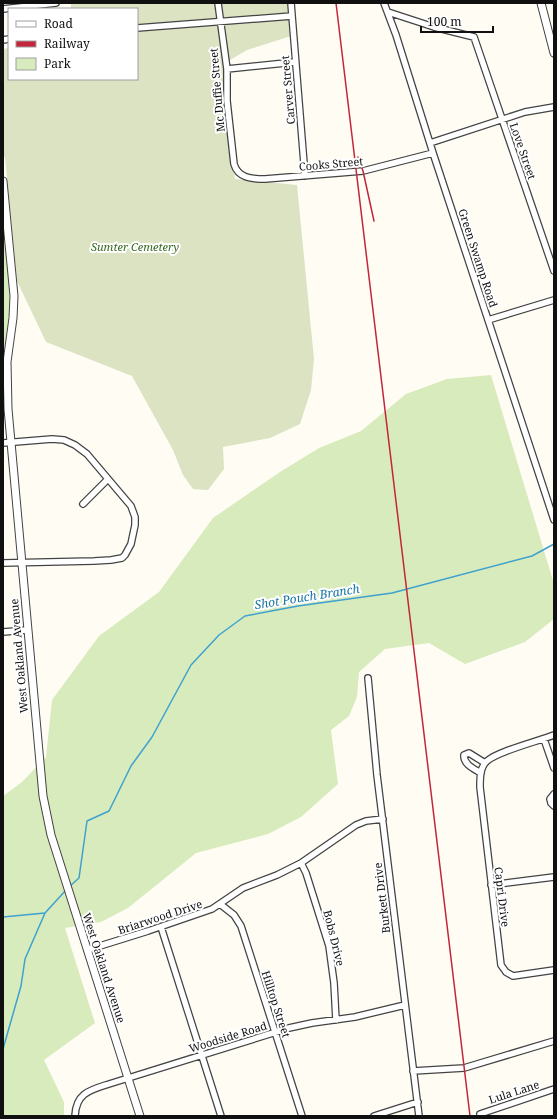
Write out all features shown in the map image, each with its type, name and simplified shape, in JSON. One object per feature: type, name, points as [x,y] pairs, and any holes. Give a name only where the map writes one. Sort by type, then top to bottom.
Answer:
[{"type":"street","points":[[12,8],[56,3]]},
{"type":"street","name":"Mc Duffie Street","points":[[218,3],[227,69],[227,100],[234,164],[240,174]]},
{"type":"street","name":"Carver Street","points":[[291,3],[305,176]]},
{"type":"street","name":"Green Swamp Road","points":[[384,3],[554,520]]},
{"type":"street","points":[[541,3],[554,53]]},
{"type":"street","name":"Love Street","points":[[388,12],[434,27],[474,37],[554,271]]},
{"type":"street","points":[[138,28],[292,16]]},
{"type":"street","points":[[227,69],[295,62]]},
{"type":"street","points":[[430,143],[536,109],[554,106]]},
{"type":"street","name":"Cooks Street","points":[[240,174],[251,179],[257,179],[363,172],[433,153]]},
{"type":"street","name":"West Oakland Avenue","points":[[3,181],[4,206],[14,296],[7,367],[7,443],[28,630],[43,796],[48,823],[65,880],[140,1116]]},
{"type":"street","points":[[488,320],[554,300]]},
{"type":"street","points":[[3,563],[106,560],[122,558],[131,544],[135,525],[135,517],[131,506],[87,454],[75,445],[64,440],[52,439],[7,443]]},
{"type":"street","points":[[83,504],[108,479]]},
{"type":"street","points":[[3,632],[28,630]]},
{"type":"street","name":"Burkett Drive","points":[[368,678],[382,819],[419,1116]]},
{"type":"street","points":[[481,773],[466,763],[464,760],[464,755],[469,753],[485,763],[491,758],[504,752],[554,735]]},
{"type":"street","points":[[544,739],[554,768]]},
{"type":"street","name":"Capri Drive","points":[[485,763],[481,773],[480,795],[500,959],[503,969],[509,975],[513,976],[554,970]]},
{"type":"street","points":[[554,794],[550,799],[554,806]]},
{"type":"street","name":"Briarwood Drive","points":[[87,950],[205,912],[220,904],[237,891],[248,885],[277,875],[301,863],[356,825],[366,821],[382,819]]},
{"type":"street","name":"Bobs Drive","points":[[301,863],[306,874],[328,946],[333,976],[336,1020]]},
{"type":"street","points":[[491,885],[554,877]]},
{"type":"street","name":"Hilltop Street","points":[[220,904],[234,916],[241,926],[302,1116]]},
{"type":"street","points":[[161,927],[221,1116]]},
{"type":"street","name":"Woodside Road","points":[[75,1116],[75,1108],[79,1100],[87,1092],[128,1078],[275,1032],[312,1023],[362,1016],[405,1005]]},
{"type":"street","points":[[413,1071],[464,1068],[554,1041]]},
{"type":"street","name":"Lula Lane","points":[[480,1114],[554,1089]]},
{"type":"street","points":[[374,1116],[418,1102]]},
{"type":"green space","name":"Sumter Cemetery","points":[[71,3],[288,3],[291,36],[247,50],[223,64],[230,144],[235,179],[297,185],[314,359],[311,390],[300,424],[270,438],[223,447],[224,469],[208,490],[193,489],[183,475],[173,450],[132,376],[46,342],[17,281],[5,157],[3,157],[3,49],[8,48],[8,80],[138,80],[138,8],[71,8]]},
{"type":"green space","points":[[3,207],[13,277],[7,401],[3,401]]},
{"type":"green space","points":[[491,375],[554,584],[554,619],[525,642],[465,664],[429,643],[385,649],[359,672],[357,697],[349,716],[331,730],[338,784],[301,817],[268,834],[196,853],[128,908],[101,922],[65,928],[95,1023],[44,1060],[64,1102],[64,1116],[3,1116],[3,796],[22,782],[46,757],[52,700],[99,636],[159,592],[213,518],[280,472],[319,448],[361,431],[406,394],[447,379]]},
{"type":"waterway","name":"Shot Pouch Branch","points":[[70,886],[79,878],[87,821],[109,811],[131,766],[152,737],[191,665],[219,635],[245,616],[298,606],[392,593],[532,556],[554,544]]},
{"type":"waterway","points":[[3,1049],[21,986],[25,959],[45,913],[66,890]]},
{"type":"waterway","name":"Shot Pouch Branch","points":[[3,917],[45,913]]},
{"type":"railway","points":[[336,3],[470,1116]]},
{"type":"railway","points":[[358,157],[363,171],[374,221]]}]
